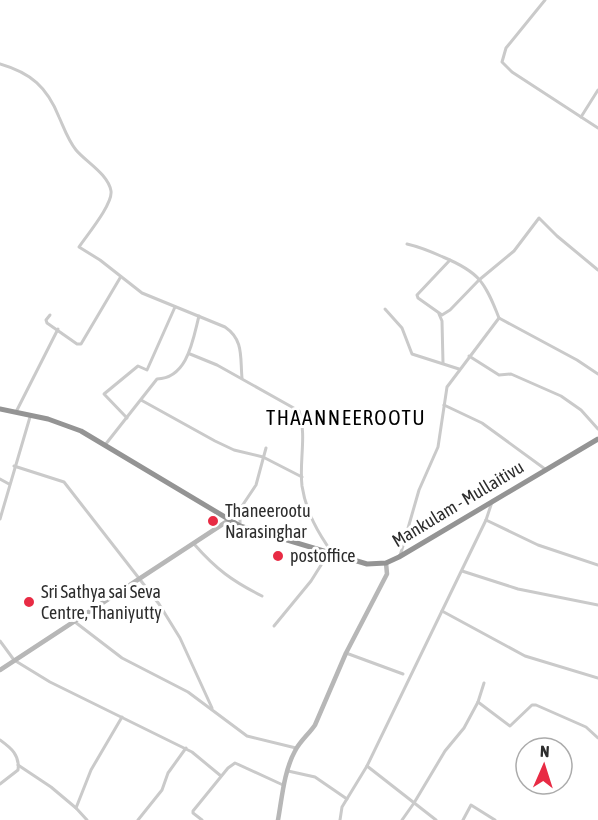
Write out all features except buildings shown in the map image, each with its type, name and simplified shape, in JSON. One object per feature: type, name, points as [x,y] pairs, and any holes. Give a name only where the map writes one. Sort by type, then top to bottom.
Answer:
[{"type":"highway","name":"Mankulam - Mullaitivu","points":[[0,410],[31,415],[81,431],[240,526],[367,564],[387,563],[399,557],[598,439]]},
{"type":"street","points":[[545,0],[506,48],[502,62],[512,72],[598,128]]},
{"type":"street","points":[[0,64],[25,74],[45,89],[74,147],[92,162],[111,189],[111,199],[79,247],[100,260],[142,293],[225,327],[238,338],[242,378]]},
{"type":"street","points":[[581,117],[598,90]]},
{"type":"street","points":[[440,314],[445,314],[450,310],[479,280],[514,251],[539,218],[598,270]]},
{"type":"street","points":[[407,244],[470,269],[484,284],[499,318],[577,360],[598,374]]},
{"type":"street","points":[[443,363],[440,314],[417,295],[450,260]]},
{"type":"street","points":[[50,315],[46,320],[77,344],[81,344],[121,278]]},
{"type":"street","points":[[127,418],[104,394],[138,366],[147,370],[175,307]]},
{"type":"street","points":[[385,309],[402,328],[412,354],[459,369]]},
{"type":"street","points":[[105,445],[157,379],[170,376],[190,354],[199,316]]},
{"type":"street","points":[[399,557],[419,490],[438,447],[447,387],[499,318]]},
{"type":"street","points":[[15,412],[58,329]]},
{"type":"street","points":[[190,354],[242,378],[299,411],[304,444],[302,486],[309,513],[331,555],[274,626]]},
{"type":"street","points":[[469,356],[499,375],[511,374],[561,396],[581,410],[598,429]]},
{"type":"street","points":[[141,400],[215,441],[234,450],[263,457],[302,477]]},
{"type":"street","points":[[444,405],[482,423],[546,469]]},
{"type":"street","points":[[0,519],[31,415]]},
{"type":"street","points":[[240,526],[240,509],[256,485],[266,448]]},
{"type":"street","points":[[14,466],[64,482],[139,578],[180,638],[212,708]]},
{"type":"street","points":[[0,479],[9,484]]},
{"type":"street","points":[[340,820],[342,807],[367,766],[462,572],[486,520],[492,501]]},
{"type":"street","points":[[0,670],[229,520]]},
{"type":"street","points":[[486,520],[538,545],[598,564]]},
{"type":"street","points":[[194,543],[213,565],[242,586],[262,596]]},
{"type":"street","points":[[278,820],[284,786],[296,748],[315,725],[346,653],[387,574],[387,563]]},
{"type":"street","points":[[462,572],[518,589],[598,605]]},
{"type":"street","points":[[442,611],[525,656],[598,678]]},
{"type":"street","points":[[73,621],[122,658],[188,692],[247,736],[296,748]]},
{"type":"street","points":[[0,641],[14,660],[50,682],[186,748],[221,776]]},
{"type":"street","points":[[346,653],[403,674]]},
{"type":"street","points":[[402,820],[438,761],[464,728],[478,702],[484,682]]},
{"type":"street","points":[[478,702],[510,726],[532,705],[537,705],[586,728],[598,738]]},
{"type":"street","points":[[76,808],[91,770],[122,716]]},
{"type":"street","points":[[0,740],[13,750],[18,765],[18,771],[0,784]]},
{"type":"street","points":[[138,820],[162,790],[168,773],[186,748]]},
{"type":"street","points":[[202,820],[195,815],[194,811],[221,776],[235,763],[284,786]]},
{"type":"street","points":[[18,765],[51,787],[87,820]]},
{"type":"street","points":[[367,766],[436,820]]},
{"type":"street","points":[[288,771],[315,777],[347,799]]},
{"type":"street","points":[[463,820],[471,805],[495,820]]},
{"type":"place","name":"Thaneerootu Narasinghar","points":[[213,521]]},
{"type":"place","name":"postoffice","points":[[278,556]]},
{"type":"place","name":"Sri Sathya sai Seva Centre, Thaniyutty","points":[[29,602]]},
{"type":"district","name":"THAANNEEROOTU","points":[[346,418]]}]
